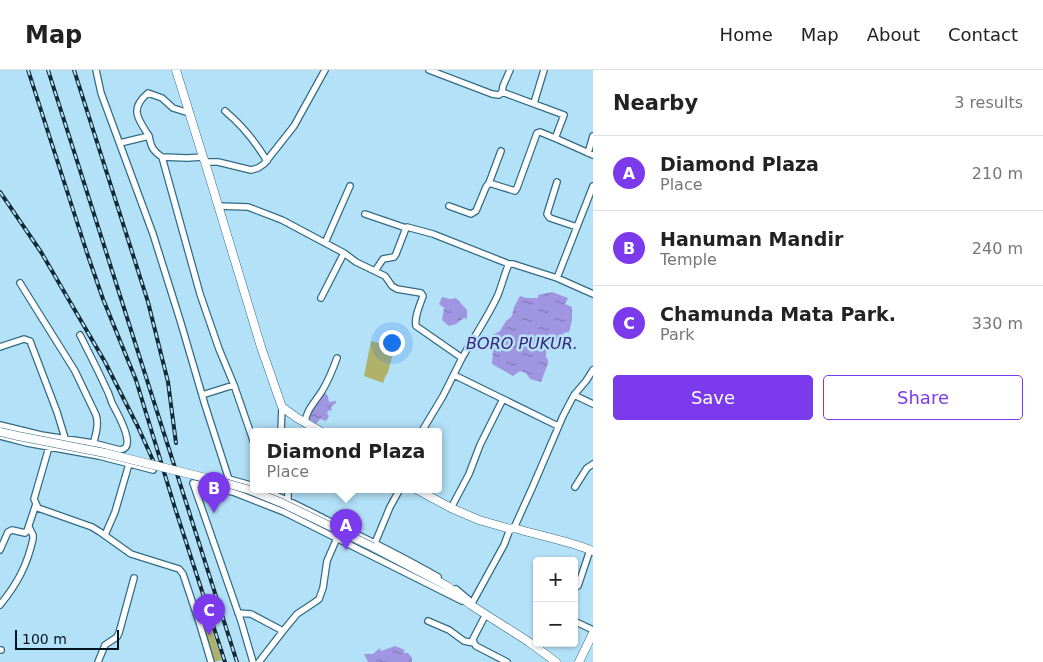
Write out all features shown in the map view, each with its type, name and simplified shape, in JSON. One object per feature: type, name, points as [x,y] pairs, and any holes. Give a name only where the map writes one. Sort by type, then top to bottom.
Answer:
[{"type":"street","points":[[96,70],[101,93],[153,234],[233,492]]},
{"type":"street","points":[[176,70],[261,347],[282,408],[281,428]]},
{"type":"street","points":[[189,113],[173,108],[162,98],[148,93],[142,98],[136,112],[138,119],[149,136],[155,153],[162,157],[204,159],[251,170],[258,168],[267,161],[294,126],[325,70]]},
{"type":"street","points":[[430,70],[492,94],[499,95],[502,92],[564,115],[556,134],[557,139]]},
{"type":"street","points":[[502,92],[510,70]]},
{"type":"street","points":[[534,103],[544,70]]},
{"type":"street","points":[[225,111],[254,140],[267,161]]},
{"type":"street","points":[[489,183],[516,190],[540,132],[590,154],[593,136]]},
{"type":"street","points":[[120,144],[149,136]]},
{"type":"street","points":[[449,206],[471,214],[476,211],[501,151]]},
{"type":"street","points":[[162,157],[200,294],[250,431]]},
{"type":"street","points":[[557,182],[547,212],[548,216],[577,227]]},
{"type":"street","points":[[325,243],[350,186]]},
{"type":"street","points":[[558,278],[593,186]]},
{"type":"street","points":[[218,206],[248,207],[282,220],[344,253],[356,262],[385,276],[392,286],[421,294],[424,296],[416,318],[416,326],[462,358]]},
{"type":"street","points":[[365,214],[406,228],[433,234],[509,264],[558,278],[593,294]]},
{"type":"street","points":[[375,272],[383,259],[392,258],[396,254],[406,228]]},
{"type":"street","points":[[321,298],[344,253]]},
{"type":"street","points":[[424,428],[474,337],[487,318],[499,294],[509,264]]},
{"type":"street","points":[[20,284],[75,371],[96,415],[98,420],[90,454]]},
{"type":"street","points":[[0,426],[41,435],[93,442],[122,450],[126,447],[127,438],[124,428],[80,335]]},
{"type":"street","points":[[0,347],[24,339],[30,341],[65,438]]},
{"type":"street","points":[[305,423],[311,405],[325,385],[337,358]]},
{"type":"street","points":[[470,604],[520,517],[562,416],[574,395],[593,370]]},
{"type":"street","points":[[454,375],[558,426]]},
{"type":"street","points":[[202,395],[234,385]]},
{"type":"street","points":[[574,395],[593,404]]},
{"type":"street","points":[[451,508],[470,474],[480,445],[503,399]]},
{"type":"street","points":[[282,408],[314,428]]},
{"type":"street","points":[[0,432],[105,452],[250,490]]},
{"type":"street","points":[[0,436],[90,454],[153,470]]},
{"type":"street","points":[[49,447],[34,499],[38,508],[92,527],[130,554],[179,570],[183,574],[211,662]]},
{"type":"street","points":[[105,535],[115,512],[129,464]]},
{"type":"street","points":[[575,487],[587,468],[593,464]]},
{"type":"street","points":[[229,479],[250,485]]},
{"type":"street","points":[[253,662],[193,483],[233,492],[284,512],[470,604]]},
{"type":"street","points":[[257,493],[372,547],[447,586],[470,604],[556,662]]},
{"type":"street","points":[[274,493],[375,543],[442,579],[466,596],[470,604]]},
{"type":"street","points":[[288,493],[288,500]]},
{"type":"street","points":[[375,543],[398,493]]},
{"type":"street","points":[[423,493],[479,520],[570,542],[591,550],[578,586]]},
{"type":"street","points":[[0,550],[8,532],[12,530],[25,533],[27,531],[36,504]]},
{"type":"street","points":[[0,605],[17,582],[27,562],[33,539],[29,527]]},
{"type":"street","points":[[259,662],[297,614],[319,598],[323,588],[327,561],[337,538]]},
{"type":"street","points":[[98,662],[104,645],[114,640],[120,633],[134,578]]},
{"type":"street","points":[[238,613],[251,614],[283,630]]},
{"type":"street","points":[[474,643],[474,639],[486,614]]},
{"type":"street","points":[[428,622],[445,628],[464,641],[474,643],[476,646],[507,662]]},
{"type":"street","points":[[578,623],[593,632],[579,662]]},
{"type":"green space","points":[[371,341],[395,347],[383,383],[364,376]]},
{"type":"green space","points":[[204,607],[222,660],[213,662],[197,610]]},
{"type":"water","name":"BORO PUKUR.","points":[[552,292],[568,298],[565,304],[572,307],[572,320],[569,332],[564,333],[559,340],[552,342],[546,347],[548,363],[541,382],[530,379],[526,373],[520,371],[513,376],[492,364],[494,334],[500,331],[506,321],[512,316],[520,296],[538,298],[538,295]]},
{"type":"water","points":[[442,297],[456,298],[467,310],[467,319],[464,318],[456,324],[449,326],[442,320],[444,308],[439,304]]},
{"type":"water","points":[[321,392],[328,396],[329,402],[336,401],[336,403],[331,407],[332,410],[328,411],[329,416],[326,421],[320,419],[316,424],[308,418],[311,405]]},
{"type":"water","points":[[395,646],[405,650],[403,653],[408,653],[412,658],[412,662],[368,662],[364,654],[373,654],[380,648],[381,651]]},
{"type":"railway","points":[[28,70],[103,299],[136,380],[225,662]]},
{"type":"railway","points":[[48,70],[237,662]]},
{"type":"railway","points":[[74,70],[148,302],[168,382],[176,443]]},
{"type":"railway","points":[[0,192],[41,252],[105,362],[156,467]]},
{"type":"place","name":"Hanuman Mandir","points":[[214,513]]},
{"type":"place","name":"Diamond Plaza","points":[[346,550]]},
{"type":"place","name":"Chamunda Mata Park.","points":[[209,635]]}]
